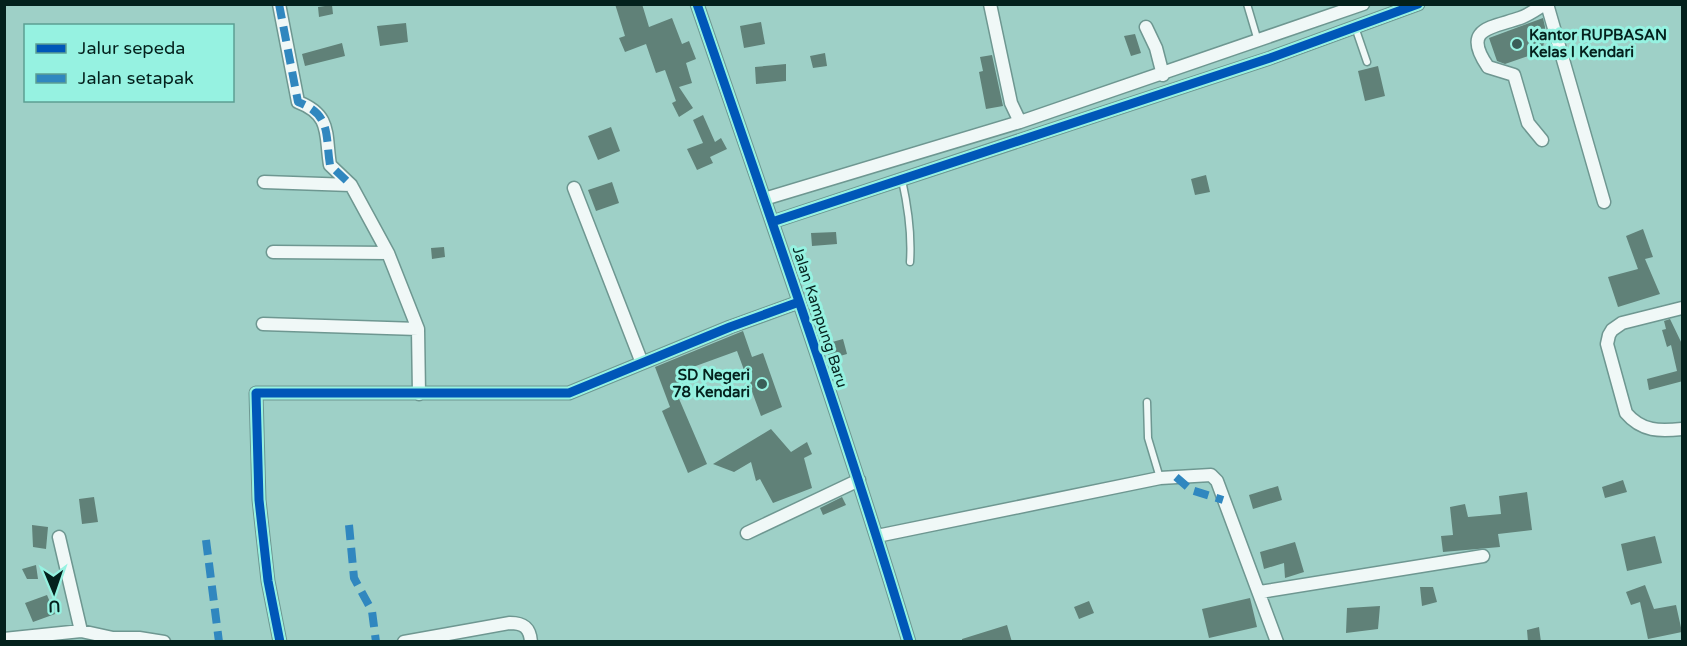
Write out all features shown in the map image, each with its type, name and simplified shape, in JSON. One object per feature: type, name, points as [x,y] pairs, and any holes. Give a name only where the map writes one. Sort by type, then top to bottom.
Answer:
[{"type":"street","points":[[279,4],[298,102],[314,108],[326,128],[330,165],[351,185],[388,253],[418,329],[420,394]]},
{"type":"street","name":"Jalan Kampung Baru","points":[[697,4],[859,480],[909,642]]},
{"type":"street","points":[[990,4],[1011,103],[1020,123]]},
{"type":"street","points":[[764,199],[1020,123],[1363,4]]},
{"type":"street","points":[[772,222],[1171,91],[1418,4]]},
{"type":"street","points":[[1542,140],[1528,123],[1514,75],[1488,67],[1478,45],[1481,34],[1486,28],[1521,18],[1546,4],[1604,202]]},
{"type":"street","points":[[1146,27],[1156,48],[1163,75]]},
{"type":"street","points":[[264,182],[351,185]]},
{"type":"street","points":[[574,188],[642,363]]},
{"type":"street","points":[[273,252],[388,253]]},
{"type":"street","points":[[280,642],[268,581],[259,500],[256,393],[569,393],[730,327],[799,302]]},
{"type":"street","points":[[1683,308],[1622,323],[1612,330],[1607,344],[1626,413],[1633,422],[1648,429],[1662,431],[1683,429]]},
{"type":"street","points":[[263,324],[418,329]]},
{"type":"street","points":[[877,536],[1160,478],[1208,475],[1214,477],[1260,592],[1277,642]]},
{"type":"street","points":[[747,533],[859,480]]},
{"type":"street","points":[[59,537],[81,631]]},
{"type":"street","points":[[1260,592],[1483,556]]},
{"type":"street","points":[[404,642],[510,623],[521,623],[526,627],[531,633],[531,642]]},
{"type":"street","points":[[4,639],[81,631],[113,639],[139,638],[164,642]]},
{"type":"lane","points":[[1247,4],[1258,41]]},
{"type":"lane","points":[[1355,27],[1367,62]]},
{"type":"lane","points":[[902,180],[908,209],[910,262]]},
{"type":"lane","points":[[1147,402],[1148,438],[1160,478]]},
{"type":"building","points":[[615,4],[642,4],[649,27],[672,18],[682,44],[689,41],[696,59],[686,63],[692,83],[679,87],[693,108],[679,117],[672,103],[676,101],[665,70],[656,73],[646,44],[625,52],[619,38],[625,36]]},
{"type":"building","points":[[332,5],[333,14],[319,17],[318,7]]},
{"type":"building","name":"Kantor RUPBASAN Kelas I Kendari","points":[[1543,18],[1545,27],[1543,51],[1505,64],[1497,61],[1489,38]]},
{"type":"building","points":[[761,22],[765,44],[744,48],[740,26]]},
{"type":"building","points":[[406,23],[408,42],[380,46],[377,26]]},
{"type":"building","points":[[1135,34],[1141,53],[1131,56],[1124,36]]},
{"type":"building","points":[[342,43],[345,56],[305,66],[302,54]]},
{"type":"building","points":[[825,53],[827,66],[813,68],[810,56]]},
{"type":"building","points":[[992,55],[1003,106],[986,109],[979,72],[983,71],[980,57]]},
{"type":"building","points":[[786,64],[786,81],[756,84],[755,67]]},
{"type":"building","points":[[1378,66],[1385,96],[1365,101],[1358,71]]},
{"type":"building","points":[[703,115],[715,142],[721,138],[727,149],[710,157],[713,163],[697,170],[687,149],[703,143],[693,120]]},
{"type":"building","points":[[611,127],[620,151],[598,160],[588,136]]},
{"type":"building","points":[[1206,175],[1210,192],[1195,195],[1191,179]]},
{"type":"building","points":[[612,182],[619,203],[596,211],[588,190]]},
{"type":"building","points":[[1643,229],[1653,257],[1645,259],[1660,294],[1618,307],[1608,277],[1638,269],[1626,236]]},
{"type":"building","points":[[836,232],[837,244],[812,246],[811,233]]},
{"type":"building","points":[[444,247],[445,257],[432,259],[431,248]]},
{"type":"building","points":[[1670,319],[1683,346],[1683,381],[1649,390],[1647,379],[1677,371],[1671,345],[1667,347],[1662,330],[1666,329],[1664,321]]},
{"type":"building","points":[[743,331],[752,357],[763,353],[782,407],[761,416],[737,351],[682,371],[686,382],[674,387],[707,464],[688,473],[662,411],[670,407],[655,367]]},
{"type":"building","points":[[843,339],[847,354],[829,359],[825,344]]},
{"type":"building","points":[[771,429],[791,452],[807,442],[812,454],[804,458],[812,488],[773,503],[760,479],[756,481],[751,462],[734,472],[713,464]]},
{"type":"building","points":[[1623,480],[1627,492],[1605,498],[1602,487]]},
{"type":"building","points":[[1278,486],[1282,500],[1253,509],[1249,495]]},
{"type":"building","points":[[1527,492],[1532,530],[1498,534],[1500,547],[1443,552],[1441,536],[1453,535],[1450,507],[1465,504],[1468,517],[1501,514],[1499,496]]},
{"type":"building","points":[[94,497],[98,522],[82,524],[79,499]]},
{"type":"building","points":[[842,497],[846,505],[823,515],[820,508]]},
{"type":"building","points":[[32,525],[48,527],[46,549],[33,547]]},
{"type":"building","points":[[1655,536],[1662,563],[1627,571],[1621,544]]},
{"type":"building","points":[[1295,542],[1304,572],[1285,578],[1284,563],[1264,569],[1260,552]]},
{"type":"building","points":[[36,565],[38,579],[27,579],[22,569]]},
{"type":"building","points":[[1645,585],[1654,609],[1676,605],[1682,632],[1648,639],[1640,602],[1631,605],[1626,592]]},
{"type":"building","points":[[1420,587],[1433,587],[1437,602],[1422,606]]},
{"type":"building","points":[[47,595],[55,614],[33,622],[25,603]]},
{"type":"building","points":[[1250,598],[1257,627],[1209,638],[1202,609]]},
{"type":"building","points":[[1089,601],[1094,613],[1079,619],[1074,607]]},
{"type":"building","points":[[1380,606],[1378,629],[1346,633],[1347,608]]},
{"type":"building","points":[[1007,625],[1012,642],[962,642],[962,639]]},
{"type":"building","points":[[1539,627],[1541,642],[1528,642],[1527,630]]},
{"type":"marked path","points":[[279,4],[298,102],[309,107],[322,120],[327,135],[330,165],[351,185]]},
{"type":"marked path","points":[[1176,477],[1191,490],[1223,500]]},
{"type":"marked path","points":[[349,525],[354,578],[372,611],[376,642]]},
{"type":"marked path","points":[[206,540],[219,642]]},
{"type":"cycle path","points":[[697,4],[833,402],[909,642]]},
{"type":"cycle path","points":[[772,222],[1270,58],[1418,4]]},
{"type":"cycle path","points":[[280,642],[268,581],[259,500],[256,393],[569,393],[730,327],[799,302]]},
{"type":"place","name":"Kantor RUPBASAN Kelas I Kendari","points":[[1517,44]]},
{"type":"place","name":"SD Negeri 78 Kendari","points":[[762,384]]}]
